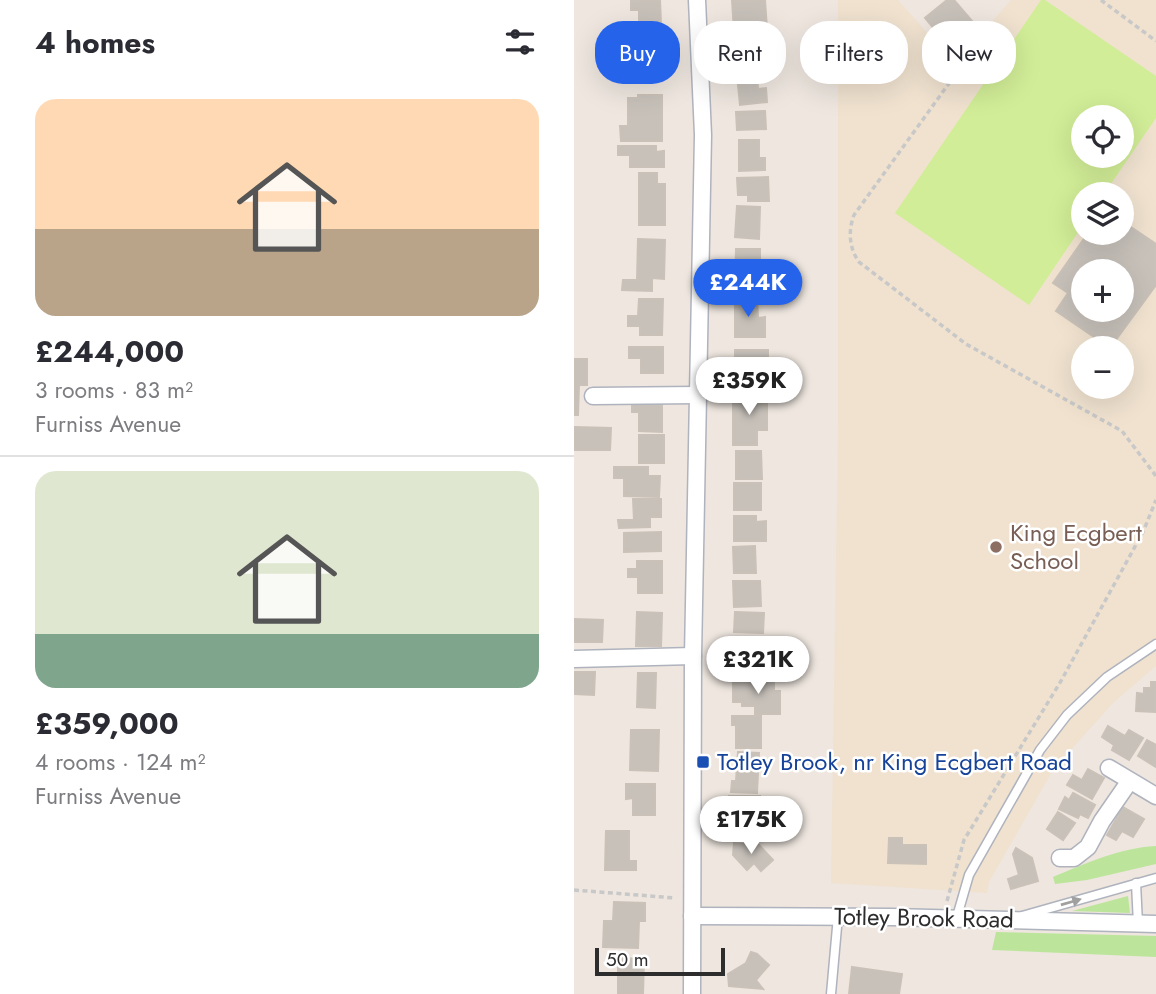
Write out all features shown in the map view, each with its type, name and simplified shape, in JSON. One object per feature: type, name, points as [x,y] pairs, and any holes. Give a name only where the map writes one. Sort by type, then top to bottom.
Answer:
[{"type":"street","points":[[691,994],[693,656],[702,135],[697,0]]},
{"type":"street","points":[[593,396],[698,395]]},
{"type":"street","points":[[574,659],[693,656]]},
{"type":"street","points":[[1109,768],[1156,796]]},
{"type":"street","points":[[1059,858],[1074,858],[1088,847],[1129,782]]},
{"type":"street","name":"Totley Brook Road","points":[[692,916],[838,916],[1156,924]]},
{"type":"lane","points":[[949,920],[969,876],[1040,750],[1067,715],[1107,677],[1156,644]]},
{"type":"lane","points":[[1005,920],[1156,878]]},
{"type":"lane","points":[[1136,883],[1138,924]]},
{"type":"lane","points":[[831,994],[838,916]]},
{"type":"path","points":[[1101,0],[1156,41]]},
{"type":"path","points":[[949,84],[854,215],[850,225],[850,244],[854,256],[966,344],[1122,431],[1156,476]]},
{"type":"path","points":[[949,920],[964,840],[1061,681],[1143,531],[1156,500]]},
{"type":"path","points":[[574,890],[675,900]]},
{"type":"shaded area","name":"King Ecgbert School","points":[[838,0],[898,0],[922,27],[922,84],[1016,84],[1016,21],[993,21],[1011,0],[1156,0],[1156,666],[1113,703],[1053,770],[989,882],[987,893],[831,883],[838,427],[838,84],[908,84],[908,21],[838,21]]},
{"type":"green space","points":[[1041,0],[1045,0],[1156,76],[1156,118],[1134,150],[1134,105],[1071,105],[1071,168],[1122,168],[1112,182],[1071,182],[1071,243],[1029,305],[895,213],[983,84],[1016,84],[1016,36]]},
{"type":"green space","points":[[1156,846],[1156,864],[1087,880],[1055,884],[1053,877],[1091,862],[1116,853]]},
{"type":"green space","points":[[1128,896],[1130,913],[1072,911]]},
{"type":"green space","points":[[996,932],[1156,936],[1156,957],[992,950]]},
{"type":"building","points":[[631,0],[660,0],[661,21],[639,21],[639,10],[631,10]]},
{"type":"building","points":[[732,0],[765,0],[766,21],[733,21]]},
{"type":"building","points":[[947,0],[954,0],[972,21],[928,21],[925,18]]},
{"type":"building","points":[[738,84],[758,84],[758,89],[766,88],[767,102],[740,105]]},
{"type":"building","points":[[638,95],[662,95],[662,141],[621,141],[620,126],[628,126],[628,98],[638,98]]},
{"type":"building","points":[[765,111],[766,129],[737,130],[736,112]]},
{"type":"building","points":[[739,140],[759,140],[759,158],[765,158],[765,170],[739,171]]},
{"type":"building","points":[[618,146],[656,146],[656,152],[664,151],[664,167],[630,167],[630,155],[618,155]]},
{"type":"building","points":[[639,173],[657,173],[657,184],[665,184],[665,225],[639,225]]},
{"type":"building","points":[[768,177],[769,201],[748,201],[748,195],[738,195],[737,178]]},
{"type":"building","points":[[737,206],[760,207],[759,239],[735,237]]},
{"type":"building","points":[[1134,229],[1156,244],[1156,285],[1134,315],[1134,259],[1071,259],[1071,321],[1056,311],[1068,293],[1053,283],[1080,245],[1134,245]]},
{"type":"building","points":[[638,239],[665,240],[664,279],[652,278],[652,291],[622,290],[623,280],[637,280]]},
{"type":"building","points":[[736,249],[760,249],[760,270],[768,270],[768,286],[735,286]]},
{"type":"building","points":[[735,298],[757,298],[758,318],[765,317],[765,337],[735,337]]},
{"type":"building","points":[[639,299],[663,299],[662,335],[640,335],[640,326],[628,326],[628,316],[638,316]]},
{"type":"building","points":[[1072,322],[1129,322],[1119,336],[1092,336]]},
{"type":"building","points":[[629,347],[663,347],[663,373],[641,373],[641,358],[629,358]]},
{"type":"building","points":[[735,350],[768,350],[768,367],[758,367],[757,386],[735,385]]},
{"type":"building","points":[[574,359],[587,359],[587,385],[579,385],[578,415],[574,415]]},
{"type":"building","points":[[733,393],[767,393],[767,430],[757,430],[757,445],[733,445]]},
{"type":"building","points":[[632,404],[662,404],[662,432],[639,431],[639,412],[632,412]]},
{"type":"building","points":[[574,427],[611,428],[610,450],[574,450]]},
{"type":"building","points":[[639,435],[664,435],[664,463],[639,463]]},
{"type":"building","points":[[736,451],[761,451],[762,479],[736,479]]},
{"type":"building","points":[[614,467],[648,467],[648,476],[660,476],[659,497],[624,496],[624,478],[614,478]]},
{"type":"building","points":[[734,483],[761,483],[761,510],[734,510]]},
{"type":"building","points":[[633,499],[661,499],[661,517],[650,517],[650,527],[619,528],[618,520],[634,520]]},
{"type":"building","points":[[734,516],[756,516],[756,522],[766,521],[766,541],[734,541]]},
{"type":"building","points":[[661,532],[661,551],[624,552],[624,533]]},
{"type":"building","points":[[755,546],[756,573],[734,573],[733,547]]},
{"type":"building","points":[[637,561],[662,561],[662,593],[638,593],[638,577],[628,577],[628,569],[637,569]]},
{"type":"building","points":[[733,581],[760,581],[761,606],[734,607]]},
{"type":"building","points":[[637,612],[662,613],[661,646],[636,646]]},
{"type":"building","points":[[735,612],[764,613],[763,633],[734,632]]},
{"type":"building","points":[[574,619],[603,620],[602,642],[574,642]]},
{"type":"building","points":[[760,646],[760,656],[769,656],[769,667],[735,667],[735,647]]},
{"type":"building","points":[[574,672],[595,672],[594,695],[574,694]]},
{"type":"building","points":[[638,673],[656,673],[655,708],[637,707]]},
{"type":"building","points":[[733,681],[774,681],[774,691],[780,691],[780,714],[755,714],[755,706],[742,706],[742,702],[733,702]]},
{"type":"building","points":[[1151,682],[1156,682],[1156,712],[1136,711],[1137,693],[1144,694],[1144,688],[1151,688]]},
{"type":"building","points":[[732,716],[761,716],[761,748],[736,748],[736,725],[732,725]]},
{"type":"building","points":[[1108,726],[1125,736],[1129,730],[1143,738],[1129,760],[1112,750],[1114,745],[1102,737]]},
{"type":"building","points":[[631,730],[659,730],[658,771],[630,770]]},
{"type":"building","points":[[1147,740],[1156,745],[1156,767],[1138,756]]},
{"type":"building","points":[[738,752],[759,753],[757,793],[731,792],[732,781],[736,781]]},
{"type":"building","points":[[1088,769],[1104,778],[1092,799],[1067,785],[1073,775],[1082,780]]},
{"type":"building","points":[[626,784],[655,784],[655,815],[633,815],[633,798],[626,799]]},
{"type":"building","points":[[1073,793],[1095,805],[1088,818],[1080,814],[1078,818],[1059,809],[1065,797],[1069,800]]},
{"type":"building","points":[[729,796],[760,796],[759,816],[753,816],[753,834],[728,833]]},
{"type":"building","points":[[1123,807],[1144,819],[1133,837],[1122,831],[1116,840],[1107,835]]},
{"type":"building","points":[[1058,812],[1075,823],[1063,840],[1047,829]]},
{"type":"building","points":[[606,831],[629,831],[629,861],[636,861],[636,870],[605,870]]},
{"type":"building","points":[[889,838],[902,838],[902,845],[926,845],[926,864],[888,863]]},
{"type":"building","points":[[734,843],[759,845],[773,860],[761,871],[754,863],[747,870],[733,855]]},
{"type":"building","points":[[1016,848],[1032,858],[1038,881],[1011,889],[1008,879],[1019,875],[1013,854]]},
{"type":"building","points":[[614,902],[645,903],[645,921],[639,921],[638,948],[603,947],[604,921],[613,921]]},
{"type":"building","points":[[751,952],[769,965],[756,980],[763,989],[729,986],[728,974],[746,963]]},
{"type":"building","points":[[618,958],[644,959],[643,994],[618,994]]},
{"type":"building","points":[[852,967],[902,974],[899,994],[849,994]]},
{"type":"place","name":"King Ecgbert School","points":[[996,547]]},
{"type":"place","name":"Totley Brook, nr King Ecgbert Road","points":[[703,762]]}]
